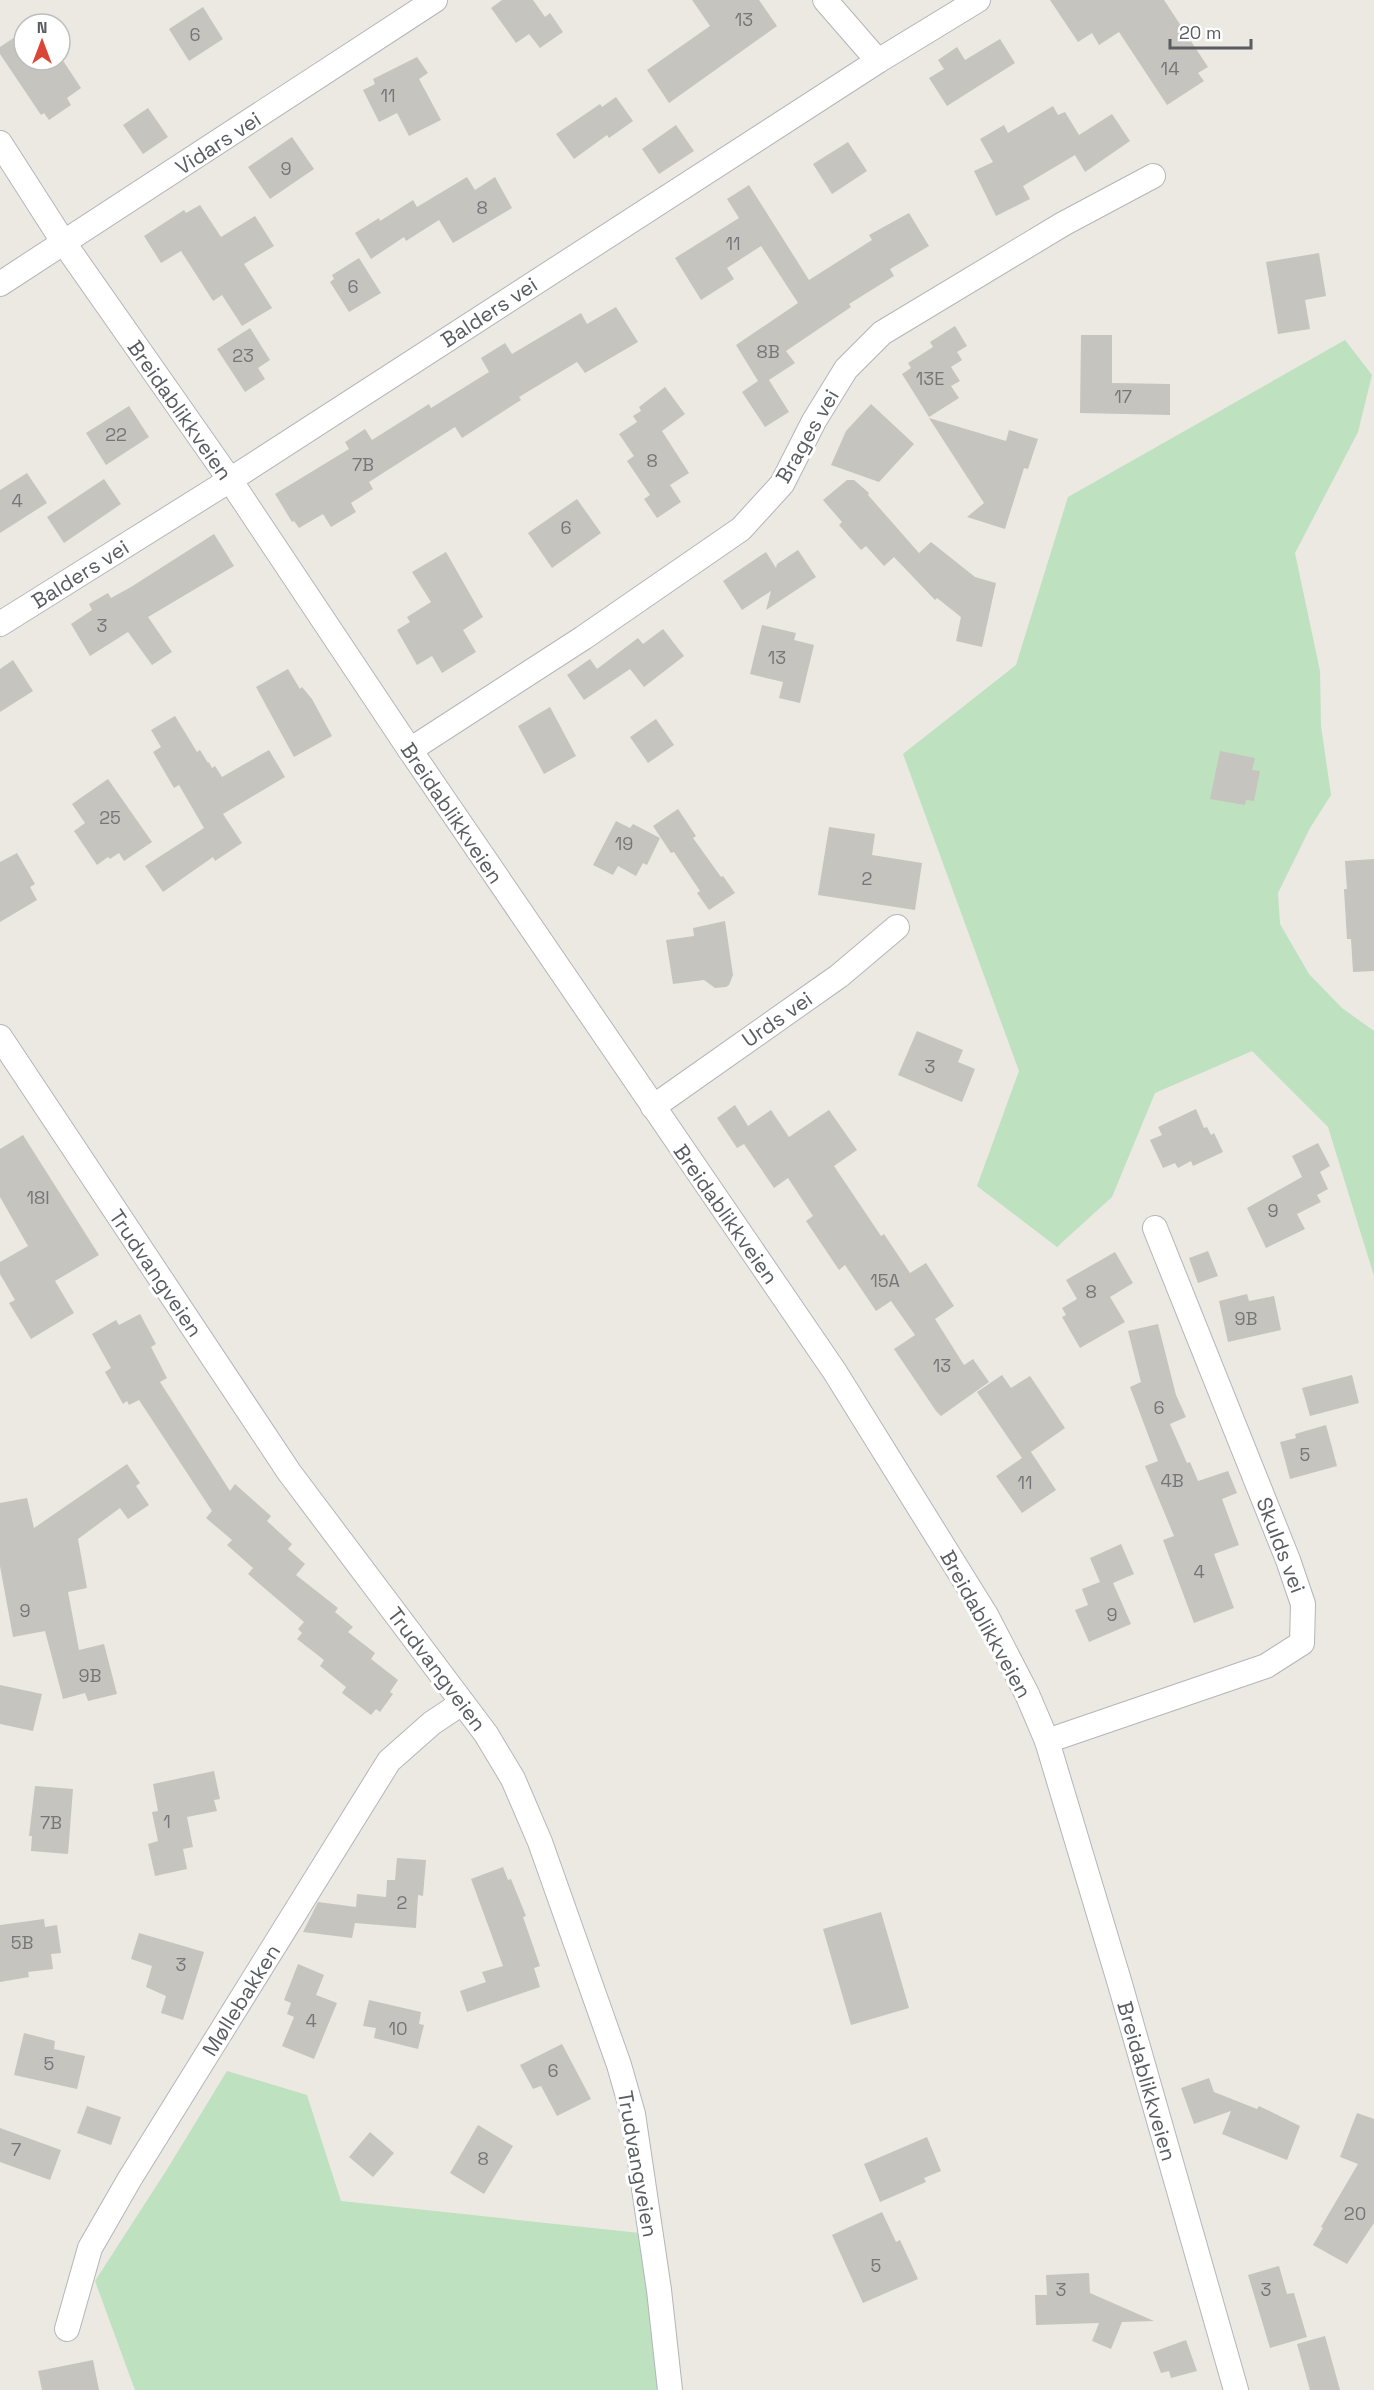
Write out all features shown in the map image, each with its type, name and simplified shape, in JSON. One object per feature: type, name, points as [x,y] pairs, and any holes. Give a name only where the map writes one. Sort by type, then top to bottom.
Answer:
[{"type":"street","name":"Vidars vei","points":[[0,284],[435,0]]},
{"type":"street","points":[[825,0],[878,61]]},
{"type":"street","name":"Balders vei","points":[[0,624],[230,480],[878,61],[978,0]]},
{"type":"street","name":"Breidablikkveien","points":[[0,143],[64,243],[230,480],[652,1107],[835,1372],[986,1615],[1027,1694],[1047,1741],[1123,1995],[1236,2390]]},
{"type":"street","name":"Brages vei","points":[[410,750],[583,638],[741,529],[782,484],[814,421],[846,369],[882,333],[1063,224],[1153,176]]},
{"type":"street","name":"Urds vei","points":[[652,1107],[838,976],[897,927]]},
{"type":"street","name":"Trudvangveien","points":[[0,1037],[289,1472],[486,1734],[513,1779],[540,1842],[619,2065],[633,2114],[670,2390]]},
{"type":"street","name":"Skulds vei","points":[[1047,1741],[1266,1666],[1302,1643],[1303,1604],[1288,1560],[1155,1228]]},
{"type":"street","name":"Møllebakken","points":[[67,2329],[90,2248],[129,2180],[389,1761],[432,1723],[462,1703]]},
{"type":"green space","points":[[1345,340],[1372,375],[1358,432],[1295,553],[1320,671],[1321,726],[1331,795],[1310,828],[1278,893],[1280,924],[1309,974],[1342,1008],[1374,1031],[1374,1276],[1328,1127],[1252,1051],[1155,1093],[1112,1197],[1057,1247],[977,1186],[1019,1071],[903,754],[1016,665],[1068,497]]},
{"type":"green space","points":[[227,2071],[307,2095],[341,2201],[649,2234],[671,2390],[135,2390],[95,2281]]},
{"type":"building","points":[[502,0],[533,0],[545,17],[550,13],[563,32],[540,48],[529,34],[516,43],[491,8]]},
{"type":"building","points":[[692,0],[759,0],[777,26],[669,103],[647,70],[710,26]]},
{"type":"building","points":[[1050,0],[1164,0],[1208,67],[1198,73],[1204,81],[1167,105],[1119,32],[1099,45],[1092,33],[1078,42]]},
{"type":"building","points":[[203,7],[223,39],[189,61],[169,29]]},
{"type":"building","points":[[12,39],[12,72],[0,54],[0,47]]},
{"type":"building","points":[[1000,39],[1015,63],[947,106],[929,78],[944,69],[938,60],[957,47],[965,60]]},
{"type":"building","points":[[417,57],[428,73],[419,79],[441,120],[409,136],[397,113],[379,122],[363,90],[375,84],[373,79]]},
{"type":"building","points":[[12,72],[70,72],[81,88],[67,98],[71,105],[49,120],[44,113],[41,115]]},
{"type":"building","points":[[616,97],[633,121],[609,138],[607,135],[574,159],[556,134],[600,104],[602,107]]},
{"type":"building","points":[[1053,106],[1058,115],[1065,112],[1079,135],[1112,114],[1130,141],[1085,172],[1075,155],[1023,186],[1030,199],[996,216],[974,171],[993,162],[980,139],[1004,125],[1008,133]]},
{"type":"building","points":[[148,108],[168,137],[143,154],[123,125]]},
{"type":"building","points":[[676,125],[694,151],[659,174],[642,149]]},
{"type":"building","points":[[292,137],[314,169],[270,199],[248,167]]},
{"type":"building","points":[[848,142],[867,171],[832,194],[813,164]]},
{"type":"building","points":[[467,177],[475,190],[495,177],[512,208],[453,243],[439,220],[406,241],[404,237],[371,259],[355,233],[379,218],[380,221],[413,200],[417,207]]},
{"type":"building","points":[[749,185],[809,280],[872,240],[869,235],[909,213],[929,246],[890,269],[894,276],[849,304],[851,307],[786,351],[795,363],[769,380],[789,412],[765,427],[742,392],[758,381],[736,345],[798,303],[761,246],[727,268],[734,279],[701,300],[675,258],[739,218],[727,199]]},
{"type":"building","points":[[200,205],[221,237],[255,216],[274,246],[244,264],[272,308],[242,326],[222,295],[213,301],[181,251],[161,263],[144,236],[184,210],[186,213]]},
{"type":"building","points":[[1319,253],[1326,296],[1305,300],[1310,329],[1278,334],[1266,262]]},
{"type":"building","points":[[359,258],[381,293],[349,312],[330,282],[334,279],[332,275]]},
{"type":"building","points":[[616,307],[638,342],[585,373],[577,362],[519,397],[521,400],[462,438],[455,427],[369,482],[373,489],[351,503],[356,512],[331,527],[323,514],[299,528],[294,521],[292,522],[275,494],[349,449],[345,442],[365,429],[372,440],[429,404],[431,408],[489,372],[481,358],[505,343],[512,354],[581,313],[587,324]]},
{"type":"building","points":[[955,326],[967,346],[957,352],[962,360],[951,367],[960,381],[951,386],[959,398],[929,417],[902,374],[911,368],[908,363],[933,347],[930,342]]},
{"type":"building","points":[[250,328],[270,360],[258,368],[265,379],[245,392],[217,349]]},
{"type":"building","points":[[1081,335],[1112,335],[1112,383],[1170,384],[1170,415],[1080,413]]},
{"type":"building","points":[[665,387],[685,414],[662,431],[689,473],[670,485],[681,502],[657,518],[644,499],[650,495],[627,461],[634,456],[619,434],[637,422],[633,416],[641,411],[639,407]]},
{"type":"building","points":[[871,404],[914,444],[879,482],[831,465],[846,431]]},
{"type":"building","points":[[129,406],[149,437],[106,465],[86,433]]},
{"type":"building","points":[[929,418],[1006,441],[1009,430],[1038,439],[1028,469],[1024,468],[1005,529],[967,517],[984,503]]},
{"type":"building","points":[[27,473],[47,503],[0,533],[0,490]]},
{"type":"building","points":[[104,479],[121,504],[64,543],[47,517]]},
{"type":"building","points":[[847,480],[854,480],[869,493],[868,495],[919,553],[931,542],[975,577],[996,583],[982,647],[956,641],[961,617],[937,598],[935,600],[894,557],[884,566],[866,546],[861,550],[839,525],[842,522],[823,500]]},
{"type":"building","points":[[577,499],[601,533],[552,568],[528,533]]},
{"type":"building","points":[[214,534],[234,566],[148,617],[172,652],[152,665],[128,632],[90,656],[71,624],[92,610],[89,604],[108,593],[111,598],[131,587]]},
{"type":"building","points":[[798,550],[816,577],[766,610],[771,591],[742,610],[723,581],[766,552],[776,568],[777,564]]},
{"type":"building","points":[[446,552],[483,617],[463,630],[476,652],[442,673],[432,656],[417,665],[397,630],[410,622],[407,617],[431,602],[412,572]]},
{"type":"building","points":[[762,625],[796,633],[794,640],[814,645],[800,703],[779,698],[783,682],[750,674]]},
{"type":"building","points":[[663,629],[684,656],[644,687],[630,669],[584,700],[567,675],[590,659],[597,669],[638,638],[643,644]]},
{"type":"building","points":[[13,660],[33,691],[0,712],[0,669]]},
{"type":"building","points":[[288,669],[300,689],[302,687],[312,699],[332,736],[294,757],[256,687]]},
{"type":"building","points":[[550,707],[576,756],[544,774],[518,726]]},
{"type":"building","points":[[175,716],[197,752],[200,750],[212,768],[215,766],[222,777],[269,750],[285,777],[223,814],[242,843],[215,861],[213,857],[163,892],[145,866],[204,828],[179,785],[174,788],[153,752],[161,747],[151,730]]},
{"type":"building","points":[[656,719],[674,745],[648,763],[630,737]]},
{"type":"building","points":[[1220,751],[1255,758],[1252,770],[1260,771],[1254,801],[1246,800],[1245,805],[1210,799]]},
{"type":"building","points":[[108,779],[152,842],[124,861],[119,853],[97,865],[74,831],[85,823],[72,804]]},
{"type":"building","points":[[678,809],[696,836],[693,838],[735,893],[709,910],[697,893],[700,891],[674,852],[671,853],[653,826]]},
{"type":"building","points":[[616,821],[630,828],[633,824],[660,838],[647,865],[643,863],[636,876],[618,866],[613,875],[593,865]]},
{"type":"building","points":[[829,827],[875,834],[872,855],[922,863],[915,910],[818,895]]},
{"type":"building","points":[[17,853],[35,884],[30,887],[37,900],[0,922],[0,862]]},
{"type":"building","points":[[1374,859],[1374,971],[1353,972],[1351,939],[1347,939],[1345,861]]},
{"type":"building","points":[[725,921],[733,975],[729,985],[715,988],[704,980],[673,984],[666,940],[694,936],[693,928]]},
{"type":"building","points":[[917,1031],[963,1050],[958,1062],[975,1069],[962,1102],[898,1075]]},
{"type":"building","points":[[735,1105],[748,1126],[771,1110],[789,1137],[829,1110],[857,1150],[834,1166],[881,1236],[884,1234],[910,1273],[926,1263],[954,1306],[935,1319],[964,1365],[973,1359],[989,1382],[941,1416],[936,1411],[894,1349],[915,1335],[891,1301],[876,1311],[845,1265],[839,1270],[806,1221],[813,1216],[788,1178],[774,1188],[744,1144],[737,1148],[717,1118]]},
{"type":"building","points":[[1196,1109],[1204,1128],[1207,1127],[1211,1135],[1214,1133],[1223,1152],[1193,1166],[1191,1161],[1178,1168],[1175,1163],[1163,1168],[1150,1140],[1162,1135],[1158,1127]]},
{"type":"building","points":[[23,1135],[99,1255],[55,1281],[74,1313],[31,1339],[9,1303],[15,1300],[0,1274],[0,1262],[28,1246],[0,1197],[0,1149]]},
{"type":"building","points":[[1318,1143],[1330,1166],[1320,1172],[1328,1189],[1317,1195],[1321,1202],[1297,1214],[1305,1229],[1266,1248],[1247,1208],[1302,1177],[1292,1156]]},
{"type":"building","points":[[1208,1251],[1218,1276],[1198,1283],[1189,1258]]},
{"type":"building","points":[[1115,1252],[1133,1283],[1110,1297],[1125,1322],[1080,1348],[1062,1317],[1066,1315],[1062,1308],[1077,1299],[1066,1280]]},
{"type":"building","points":[[1247,1294],[1249,1301],[1274,1296],[1281,1330],[1228,1342],[1219,1301]]},
{"type":"building","points":[[140,1314],[156,1344],[151,1347],[167,1378],[160,1382],[230,1491],[235,1484],[271,1516],[267,1521],[292,1544],[288,1549],[305,1564],[296,1575],[338,1608],[335,1612],[353,1627],[348,1632],[375,1653],[371,1659],[398,1680],[390,1692],[393,1694],[380,1712],[376,1709],[371,1715],[342,1693],[346,1687],[320,1666],[324,1660],[297,1639],[302,1633],[298,1629],[304,1622],[248,1574],[253,1568],[227,1545],[232,1540],[206,1518],[212,1511],[139,1400],[129,1405],[127,1401],[123,1404],[105,1372],[111,1368],[92,1334],[116,1320],[119,1325]]},
{"type":"building","points":[[1158,1324],[1176,1395],[1186,1417],[1170,1424],[1187,1463],[1190,1462],[1198,1481],[1228,1471],[1237,1493],[1222,1499],[1239,1545],[1214,1554],[1234,1608],[1194,1623],[1163,1540],[1174,1536],[1145,1466],[1158,1461],[1130,1387],[1141,1382],[1128,1331]]},
{"type":"building","points":[[1002,1375],[1011,1388],[1030,1376],[1065,1428],[1028,1454],[1031,1452],[1056,1490],[1022,1513],[996,1476],[1022,1458],[977,1392]]},
{"type":"building","points":[[1352,1375],[1359,1403],[1310,1416],[1302,1388]]},
{"type":"building","points":[[1326,1425],[1337,1466],[1290,1479],[1280,1442],[1296,1438],[1295,1434]]},
{"type":"building","points":[[127,1464],[140,1483],[136,1486],[149,1505],[128,1519],[120,1508],[78,1539],[87,1588],[68,1592],[79,1650],[104,1644],[117,1694],[88,1701],[85,1693],[63,1699],[45,1631],[13,1637],[0,1566],[0,1503],[27,1498],[34,1528]]},
{"type":"building","points":[[1121,1544],[1134,1574],[1113,1583],[1131,1624],[1089,1642],[1075,1610],[1088,1605],[1082,1589],[1100,1582],[1090,1558]]},
{"type":"building","points":[[0,1685],[42,1694],[33,1731],[0,1724]]},
{"type":"building","points":[[214,1771],[220,1799],[214,1800],[217,1811],[187,1817],[193,1847],[183,1849],[187,1869],[155,1876],[148,1844],[158,1841],[152,1812],[158,1811],[153,1784]]},
{"type":"building","points":[[35,1786],[73,1789],[68,1854],[31,1851],[32,1836],[29,1836]]},
{"type":"building","points":[[397,1858],[426,1860],[423,1896],[418,1895],[416,1928],[355,1923],[352,1938],[303,1932],[318,1902],[356,1907],[357,1894],[386,1897],[387,1880],[395,1880]]},
{"type":"building","points":[[503,1867],[508,1880],[511,1879],[526,1916],[523,1917],[540,1966],[534,1968],[540,1987],[467,2012],[460,1991],[486,1982],[482,1972],[503,1966],[471,1879]]},
{"type":"building","points":[[881,1912],[909,2008],[851,2025],[823,1929]]},
{"type":"building","points":[[44,1919],[45,1927],[57,1925],[61,1953],[51,1954],[53,1969],[28,1972],[29,1977],[0,1982],[0,1925]]},
{"type":"building","points":[[139,1933],[204,1952],[183,2020],[161,2013],[166,1996],[146,1987],[152,1966],[131,1959]]},
{"type":"building","points":[[298,1964],[324,1975],[316,1995],[337,2003],[314,2059],[282,2046],[294,2017],[287,2014],[291,2003],[284,2000]]},
{"type":"building","points":[[369,2000],[421,2012],[419,2024],[424,2025],[418,2049],[374,2038],[376,2028],[363,2026]]},
{"type":"building","points":[[24,2033],[55,2041],[54,2049],[85,2056],[77,2089],[14,2075]]},
{"type":"building","points":[[562,2044],[591,2099],[557,2116],[541,2086],[533,2089],[520,2065]]},
{"type":"building","points":[[1209,2078],[1214,2092],[1257,2109],[1259,2106],[1300,2126],[1287,2160],[1222,2134],[1231,2111],[1194,2124],[1181,2088]]},
{"type":"building","points":[[87,2106],[121,2117],[111,2145],[77,2133]]},
{"type":"building","points":[[1357,2113],[1374,2119],[1374,2223],[1347,2264],[1313,2245],[1358,2164],[1340,2157]]},
{"type":"building","points":[[478,2125],[513,2146],[484,2194],[450,2173]]},
{"type":"building","points":[[0,2128],[61,2150],[50,2180],[0,2162]]},
{"type":"building","points":[[370,2132],[394,2153],[373,2177],[349,2157]]},
{"type":"building","points":[[927,2137],[941,2171],[924,2178],[926,2182],[880,2202],[864,2164]]},
{"type":"building","points":[[882,2212],[896,2242],[900,2240],[918,2279],[863,2303],[832,2235]]},
{"type":"building","points":[[1279,2266],[1287,2294],[1294,2293],[1307,2337],[1270,2348],[1248,2275]]},
{"type":"building","points":[[1089,2273],[1090,2293],[1154,2321],[1122,2322],[1111,2349],[1092,2341],[1099,2323],[1036,2325],[1035,2295],[1047,2295],[1046,2275]]},
{"type":"building","points":[[1325,2336],[1340,2390],[1310,2390],[1297,2344]]},
{"type":"building","points":[[1186,2340],[1197,2371],[1171,2378],[1169,2371],[1161,2373],[1153,2352]]},
{"type":"building","points":[[93,2360],[99,2390],[42,2390],[38,2371]]}]
